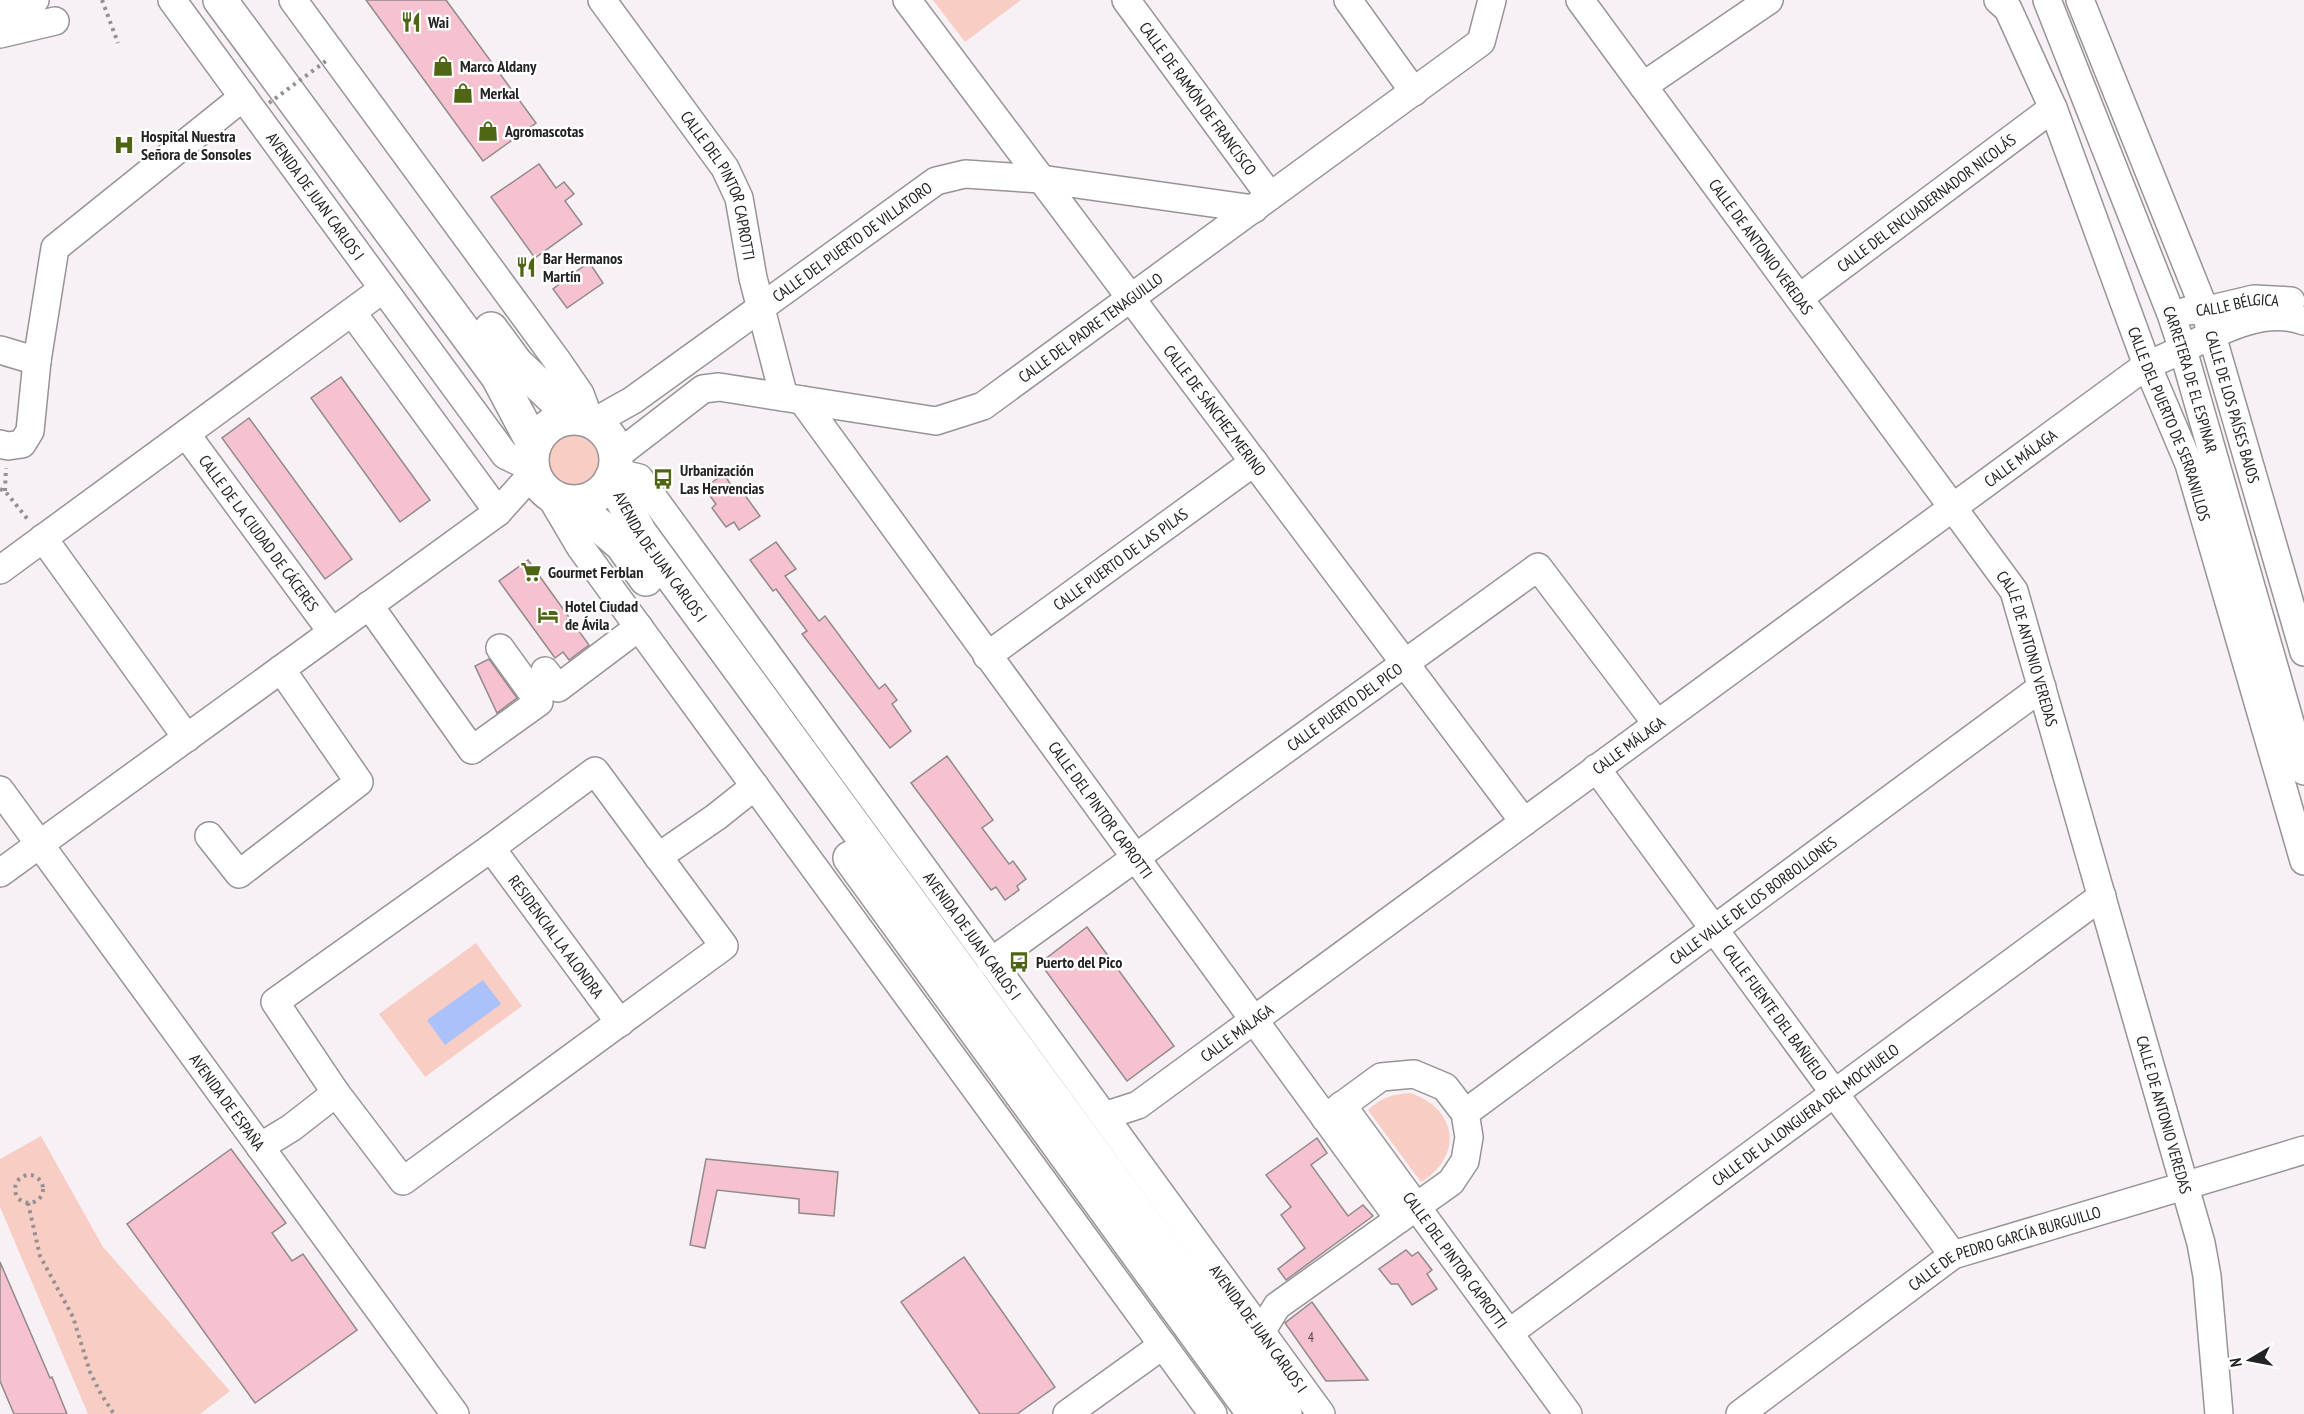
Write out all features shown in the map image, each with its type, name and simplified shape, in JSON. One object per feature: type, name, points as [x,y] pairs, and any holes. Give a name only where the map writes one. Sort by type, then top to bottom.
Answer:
[{"type":"highway","name":"AVENIDA DE JUAN CARLOS I","points":[[220,0],[498,377],[544,479],[622,545],[1254,1414]]},
{"type":"highway","points":[[249,0],[516,363],[609,436],[614,469],[596,496],[544,479],[543,431],[556,421],[586,420]]},
{"type":"highway","name":"AVENIDA DE JUAN CARLOS I","points":[[614,469],[640,532],[1285,1414]]},
{"type":"street","points":[[0,9],[35,0]]},
{"type":"street","name":"AVENIDA DE JUAN CARLOS I","points":[[172,0],[505,455],[544,479],[581,548],[1213,1414]]},
{"type":"street","name":"CALLE DEL PINTOR CAPROTTI","points":[[602,0],[725,168],[739,198],[760,307],[793,398],[987,656],[1254,1020],[1334,1112],[1408,1213],[1509,1333],[1568,1414]]},
{"type":"street","name":"CALLE DE SÁNCHEZ MERINO","points":[[907,0],[1524,822]]},
{"type":"street","name":"CALLE DE RAMÓN DE FRANCISCO","points":[[1126,0],[1262,202]]},
{"type":"street","points":[[1348,0],[1414,92]]},
{"type":"street","name":"CALLE DEL PADRE TENAGUILLO","points":[[614,469],[703,389],[719,387],[936,421],[983,406],[1481,42],[1492,0]]},
{"type":"street","name":"CALLE DE ANTONIO VEREDAS","points":[[1580,0],[2014,591],[2201,1243],[2207,1276],[2219,1414]]},
{"type":"street","points":[[1643,86],[1769,0]]},
{"type":"street","name":"CALLE DEL PUERTO DE SERRANILLOS","points":[[1998,0],[2008,9],[2053,108],[2146,364],[2189,464],[2304,861]]},
{"type":"street","name":"CARRETERA DE EL ESPINAR","points":[[2047,0],[2171,314],[2304,771]]},
{"type":"street","name":"CALLE DE LOS PAÍSES BAJOS","points":[[2080,0],[2204,308],[2304,652]]},
{"type":"street","points":[[298,2],[556,359],[580,394],[586,420]]},
{"type":"street","points":[[0,34],[55,21]]},
{"type":"street","points":[[0,444],[8,446],[22,444],[30,431],[37,361],[55,248],[243,97]]},
{"type":"street","name":"CALLE DEL ENCUADERNADOR NICOLÁS","points":[[1799,298],[2053,108]]},
{"type":"street","name":"CALLE DEL PUERTO DE VILLATORO","points":[[586,420],[633,400],[936,181],[965,174],[1041,179],[1262,202]]},
{"type":"street","points":[[0,570],[383,289]]},
{"type":"street","name":"CALLE BÉLGICA","points":[[2171,314],[2216,308],[2254,299],[2304,304]]},
{"type":"street","points":[[352,312],[498,512]]},
{"type":"street","name":"CALLE MÁLAGA","points":[[1104,1116],[1138,1105],[2146,364],[2171,314]]},
{"type":"street","name":"CALLE BÉLGICA","points":[[2187,363],[2212,336],[2241,323],[2265,316],[2291,316],[2304,321]]},
{"type":"street","points":[[0,350],[37,361]]},
{"type":"street","name":"CALLE MÁLAGA","points":[[2146,364],[2187,363]]},
{"type":"street","name":"CALLE DE LA CIUDAD DE CÁCERES","points":[[186,434],[332,632]]},
{"type":"street","name":"CALLE PUERTO DE LAS PILAS","points":[[987,656],[1254,462]]},
{"type":"street","name":"AVENIDA DE JUAN CARLOS I","points":[[614,469],[639,478],[1321,1414]]},
{"type":"street","points":[[0,873],[544,479]]},
{"type":"street","points":[[43,538],[187,738]]},
{"type":"street","name":"CALLE PUERTO DEL PICO","points":[[991,962],[1538,567],[1657,724]]},
{"type":"street","points":[[369,605],[472,750],[539,702],[500,648]]},
{"type":"street","points":[[545,671],[558,688],[639,627]]},
{"type":"street","points":[[209,836],[239,874],[359,783],[281,669]]},
{"type":"street","name":"CALLE VALLE DE LOS BORBOLLONES","points":[[1465,1113],[2042,687]]},
{"type":"street","name":"CALLE FUENTE DEL BAÑUELO","points":[[1596,768],[1953,1255]]},
{"type":"street","points":[[595,771],[658,857],[724,946],[403,1181],[336,1093],[275,1002],[595,771]]},
{"type":"street","points":[[658,857],[716,817],[755,786]]},
{"type":"street","name":"AVENIDA DE ESPAÑA","points":[[0,790],[455,1414]]},
{"type":"street","name":"RESIDENCIAL LA ALONDRA","points":[[491,848],[620,1023]]},
{"type":"street","name":"CALLE DE LA LONGUERA DEL MOCHUELO","points":[[1509,1333],[2102,897]]},
{"type":"street","points":[[1253,1322],[1451,1182],[1465,1161],[1469,1137],[1465,1113],[1445,1087],[1414,1074],[1381,1077],[1334,1112]]},
{"type":"street","points":[[260,1147],[291,1128],[336,1093]]},
{"type":"street","name":"CALLE DE PEDRO GARCÍA BURGUILLO","points":[[1740,1414],[1953,1255],[2304,1150]]},
{"type":"street","points":[[1067,1414],[1162,1344]]},
{"type":"path","points":[[102,0],[118,43]]},
{"type":"path","points":[[269,103],[326,62]]},
{"type":"path","points":[[0,489],[5,491],[43,538]]},
{"type":"path","points":[[28,1203],[37,1201],[43,1194],[42,1184],[32,1176],[22,1177],[16,1188],[17,1197],[28,1203],[40,1256],[73,1317],[90,1372],[114,1414]]},
{"type":"shaded area","points":[[933,0],[1021,0],[965,42]]},
{"type":"shaded area","points":[[569,435],[579,435],[593,442],[600,461],[593,480],[579,487],[569,487],[559,483],[552,476],[548,466],[548,456],[552,446],[559,439]]},
{"type":"shaded area","points":[[476,943],[522,1006],[425,1077],[379,1014]]},
{"type":"shaded area","points":[[1410,1093],[1426,1100],[1438,1110],[1449,1133],[1449,1146],[1444,1159],[1435,1171],[1421,1182],[1368,1110],[1387,1097]]},
{"type":"shaded area","points":[[41,1136],[103,1247],[230,1391],[200,1414],[88,1414],[0,1207],[0,1159]]},
{"type":"water","points":[[483,980],[501,1004],[445,1045],[427,1020]]},
{"type":"building","points":[[366,0],[446,0],[536,123],[483,161]]},
{"type":"building","points":[[539,164],[556,188],[564,182],[574,194],[565,201],[582,224],[535,258],[491,197]]},
{"type":"building","points":[[589,262],[603,283],[567,308],[553,289]]},
{"type":"building","points":[[341,377],[430,500],[400,522],[311,398]]},
{"type":"building","points":[[249,418],[352,559],[325,579],[222,438]]},
{"type":"building","points":[[724,474],[734,490],[739,487],[760,516],[739,530],[734,522],[726,527],[712,508],[716,504],[704,488]]},
{"type":"building","points":[[776,542],[796,569],[785,576],[819,621],[825,616],[879,689],[885,684],[897,700],[892,704],[911,731],[890,748],[802,634],[807,631],[776,589],[773,591],[750,560]]},
{"type":"building","name":"Hotel Ciudad de Ávila","points":[[528,560],[589,645],[569,660],[563,652],[555,658],[499,581]]},
{"type":"building","points":[[489,659],[517,698],[497,713],[475,666]]},
{"type":"building","points":[[947,756],[993,820],[982,828],[1009,864],[1013,861],[1026,879],[1017,886],[1019,890],[1005,900],[996,887],[991,890],[911,783]]},
{"type":"building","points":[[1087,927],[1174,1046],[1127,1081],[1040,963]]},
{"type":"building","points":[[1317,1138],[1327,1153],[1311,1165],[1348,1216],[1363,1205],[1373,1216],[1286,1280],[1278,1269],[1305,1248],[1281,1215],[1291,1207],[1266,1175]]},
{"type":"building","points":[[231,1149],[286,1223],[272,1233],[292,1261],[303,1254],[357,1330],[255,1403],[127,1224]]},
{"type":"building","points":[[706,1159],[838,1172],[834,1216],[799,1213],[799,1199],[717,1190],[705,1248],[690,1245]]},
{"type":"building","points":[[1406,1250],[1412,1256],[1418,1252],[1432,1270],[1427,1274],[1437,1289],[1412,1305],[1398,1284],[1391,1284],[1379,1269]]},
{"type":"building","points":[[964,1257],[1055,1387],[1017,1414],[980,1414],[901,1302]]},
{"type":"building","points":[[0,1262],[67,1414],[14,1414],[0,1381]]},
{"type":"building","points":[[1312,1302],[1368,1380],[1326,1381],[1285,1323]]},
{"type":"place","name":"Wai","points":[[411,22]]},
{"type":"place","name":"Marco Aldany","points":[[443,66]]},
{"type":"place","name":"Merkal","points":[[463,93]]},
{"type":"place","name":"Agromascotas","points":[[488,131]]},
{"type":"place","name":"Hospital Nuestra Señora de Sonsoles","points":[[124,145]]},
{"type":"place","name":"Bar Hermanos Martín","points":[[526,267]]},
{"type":"place","name":"Urbanización Las Hervencias","points":[[663,479]]},
{"type":"place","name":"Gourmet Ferblan","points":[[531,572]]},
{"type":"place","name":"Hotel Ciudad de Ávila","points":[[548,615]]},
{"type":"place","name":"Puerto del Pico","points":[[1019,962]]}]
